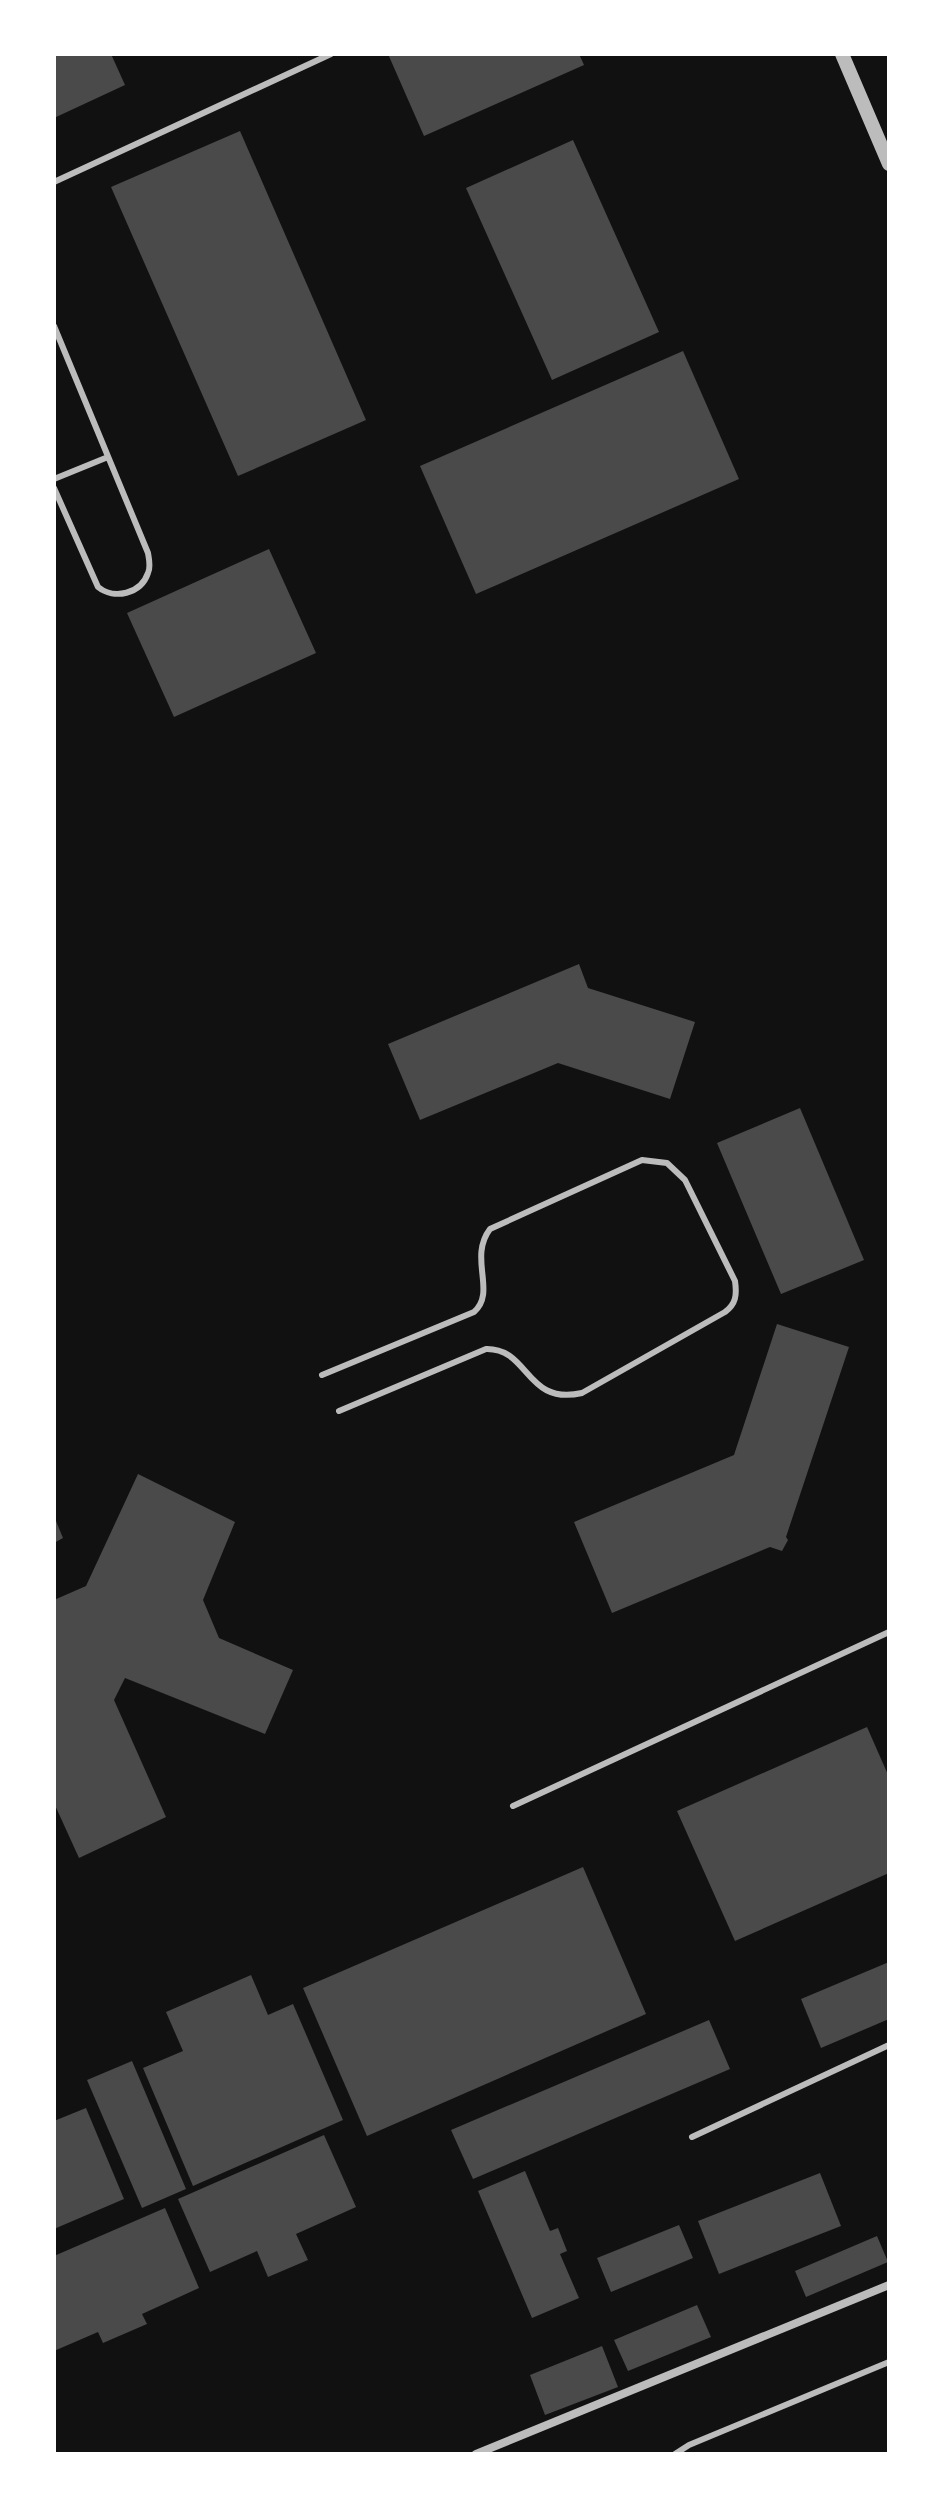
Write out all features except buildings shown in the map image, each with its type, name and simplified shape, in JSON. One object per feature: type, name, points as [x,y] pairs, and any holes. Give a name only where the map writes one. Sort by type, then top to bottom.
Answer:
[{"type":"street","points":[[842,54],[889,164]]},
{"type":"street","points":[[476,2454],[889,2285]]},
{"type":"lane","points":[[54,182],[331,54]]},
{"type":"lane","points":[[54,326],[148,553],[148,573],[138,588],[120,595],[104,592],[98,587],[54,488]]},
{"type":"lane","points":[[54,479],[108,457]]},
{"type":"lane","points":[[322,1375],[474,1312],[484,1296],[480,1251],[481,1243],[490,1229],[642,1160],[667,1163],[685,1180],[735,1281],[736,1299],[732,1307],[582,1393],[568,1396],[548,1392],[505,1352],[486,1349],[339,1411]]},
{"type":"lane","points":[[513,1806],[889,1632]]},
{"type":"lane","points":[[692,2137],[889,2045]]},
{"type":"lane","points":[[675,2454],[689,2445],[889,2362]]}]
